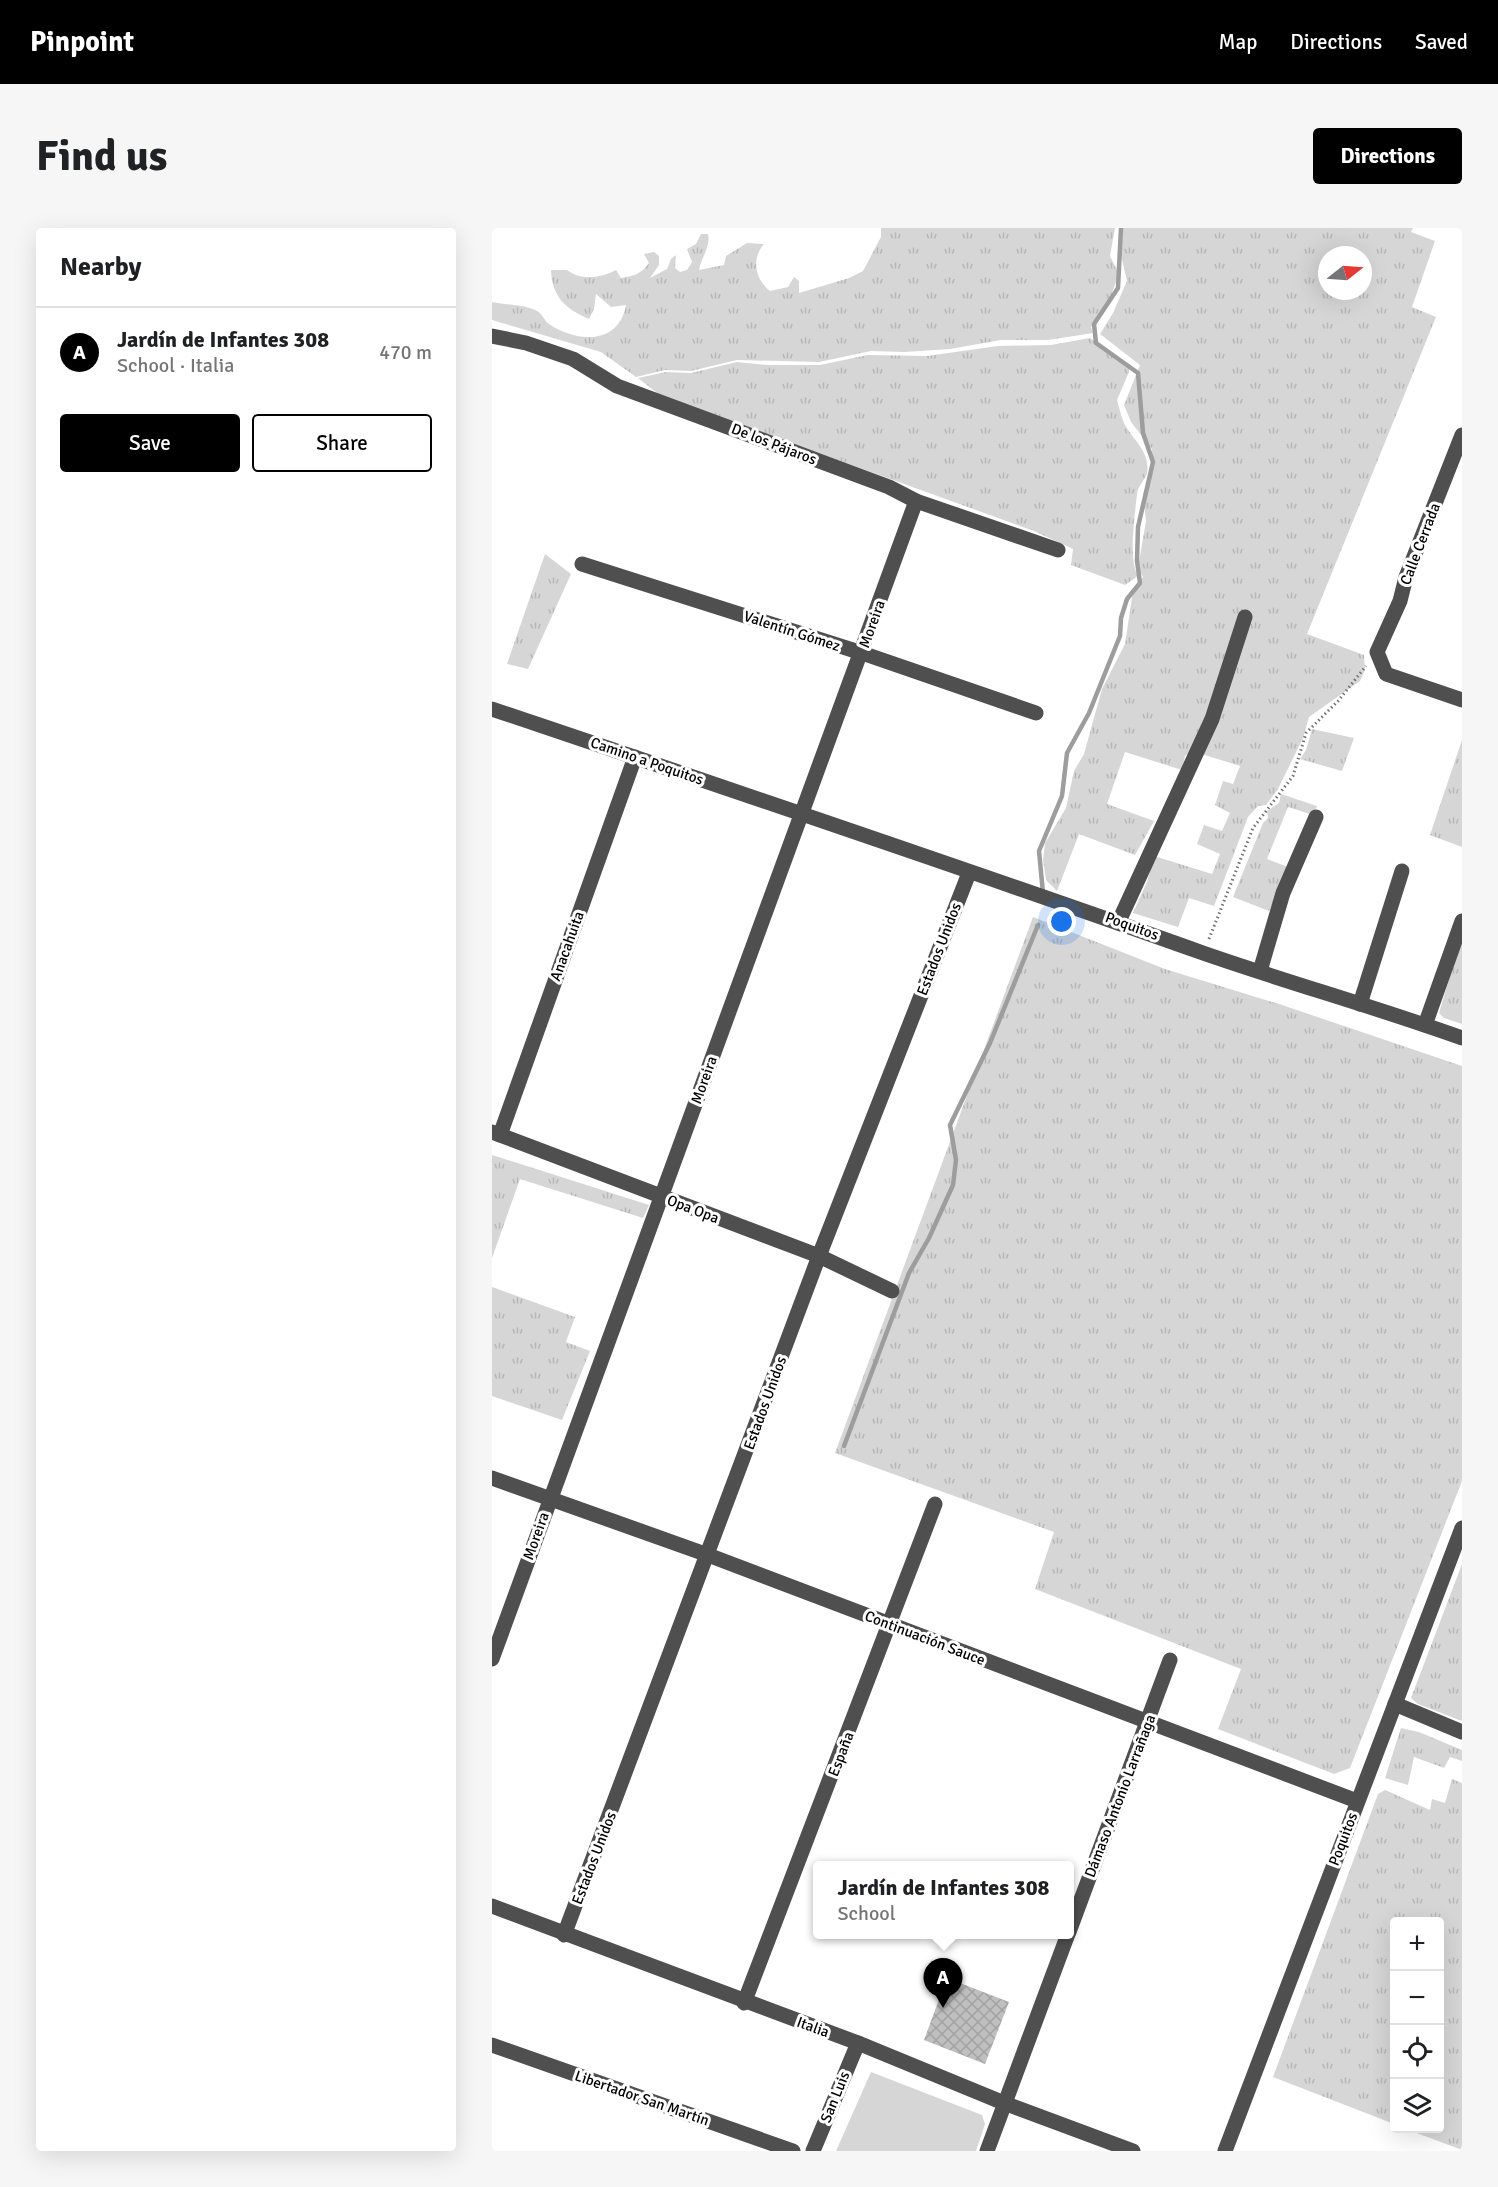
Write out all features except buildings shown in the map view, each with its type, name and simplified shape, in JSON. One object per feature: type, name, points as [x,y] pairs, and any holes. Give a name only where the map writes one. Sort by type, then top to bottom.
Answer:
[{"type":"street","name":"De los Pájaros","points":[[492,336],[526,343],[573,359],[617,386],[889,486],[916,501],[1058,550]]},
{"type":"street","name":"Calle Cerrada","points":[[1377,652],[1400,601],[1406,577],[1462,435]]},
{"type":"street","name":"Moreira","points":[[492,1659],[549,1497],[803,814],[916,501]]},
{"type":"street","name":"Valentín Gómez","points":[[582,564],[862,653],[1036,713]]},
{"type":"street","points":[[1119,921],[1212,719],[1245,617]]},
{"type":"street","points":[[1377,652],[1386,674],[1462,700]]},
{"type":"street","name":"Camino a Poquitos","points":[[492,709],[803,814]]},
{"type":"street","name":"Anacahuita","points":[[496,1133],[635,757]]},
{"type":"street","name":"Poquitos","points":[[803,814],[969,873],[1119,921],[1203,953],[1462,1038]]},
{"type":"street","points":[[1260,971],[1283,893],[1316,817]]},
{"type":"street","points":[[1360,1004],[1402,871]]},
{"type":"street","name":"Estados Unidos","points":[[564,1935],[819,1256],[969,873]]},
{"type":"street","points":[[1425,1024],[1462,921]]},
{"type":"street","name":"Opa Opa","points":[[496,1133],[819,1256],[892,1291]]},
{"type":"street","name":"Continuación Sauce","points":[[492,1478],[708,1555],[1358,1801]]},
{"type":"street","name":"España","points":[[744,2003],[891,1625],[935,1504]]},
{"type":"street","name":"Poquitos","points":[[1225,2151],[1462,1528]]},
{"type":"street","name":"Dámaso Antonio Larrañaga","points":[[1074,1920],[1170,1660]]},
{"type":"street","points":[[1395,1704],[1462,1732]]},
{"type":"street","name":"Italia","points":[[492,1906],[744,2003],[858,2043],[1004,2103],[1133,2151]]},
{"type":"street","name":"Dámaso Antonio Larrañaga","points":[[987,2151],[1067,1939]]},
{"type":"street","name":"San Luis","points":[[813,2151],[858,2043]]},
{"type":"street","name":"Libertador San Martín","points":[[492,2045],[793,2151]]},
{"type":"path","points":[[1203,953],[1253,828],[1293,776],[1306,734],[1338,701],[1377,652]]},
{"type":"green space","points":[[881,228],[1115,228],[1110,256],[1119,274],[1105,311],[1091,327],[1093,333],[1048,340],[1001,340],[950,349],[904,352],[871,351],[819,362],[737,360],[691,371],[665,370],[636,377],[601,352],[492,320],[492,302],[532,309],[539,312],[549,324],[572,335],[595,337],[606,334],[615,328],[622,318],[626,305],[611,307],[596,294],[594,309],[589,319],[567,306],[557,295],[551,270],[567,270],[578,276],[591,277],[616,270],[621,278],[643,270],[649,263],[644,254],[654,252],[659,256],[659,265],[650,278],[667,269],[671,259],[676,255],[675,268],[680,272],[687,270],[692,262],[687,249],[696,244],[701,234],[708,234],[709,238],[699,270],[724,265],[726,256],[747,243],[764,244],[756,262],[761,281],[770,291],[788,287],[794,277],[799,281],[799,293],[849,278],[863,271],[881,237]]},
{"type":"green space","points":[[1122,228],[1413,228],[1411,232],[1435,241],[1412,307],[1436,317],[1307,634],[1364,655],[1365,670],[1360,681],[1309,717],[1303,738],[1278,789],[1266,805],[1258,806],[1248,817],[1214,906],[1189,898],[1178,927],[1133,913],[1147,882],[1154,856],[1212,874],[1220,854],[1197,844],[1204,825],[1222,831],[1230,813],[1215,805],[1223,781],[1233,784],[1240,766],[1192,751],[1185,756],[1182,770],[1125,752],[1107,804],[1154,821],[1135,855],[1079,834],[1057,891],[1046,880],[1043,860],[1045,843],[1066,808],[1074,771],[1084,754],[1102,689],[1125,644],[1133,591],[1143,577],[1138,568],[1146,521],[1143,494],[1153,471],[1152,449],[1131,422],[1124,405],[1140,365],[1100,334],[1113,313],[1127,281],[1121,255]]},
{"type":"green space","points":[[1090,338],[1129,365],[1129,372],[1117,400],[1124,423],[1144,452],[1147,465],[1146,476],[1138,491],[1134,525],[1133,560],[1138,576],[1125,585],[1071,565],[1073,549],[1034,531],[661,396],[638,378],[666,372],[691,373],[737,362],[767,365],[820,365],[868,355],[927,356],[998,346],[1051,345]]},
{"type":"green space","points":[[545,554],[571,574],[528,669],[507,664]]},
{"type":"green space","points":[[1312,729],[1354,738],[1342,771],[1300,759],[1306,750]]},
{"type":"green space","points":[[1462,740],[1462,847],[1430,835]]},
{"type":"green space","points":[[1281,794],[1317,806],[1313,815],[1288,807],[1267,859],[1291,868],[1269,911],[1233,897],[1263,823],[1268,818],[1267,811],[1279,803]]},
{"type":"green space","points":[[1033,917],[1165,969],[1282,1005],[1462,1066],[1462,1481],[1350,1768],[1334,1774],[1218,1729],[1241,1669],[1035,1589],[1054,1532],[835,1453]]},
{"type":"green space","points":[[1462,936],[1462,1024],[1444,1018],[1439,1013]]},
{"type":"green space","points":[[492,1155],[649,1205],[643,1218],[520,1179],[492,1258]]},
{"type":"green space","points":[[492,1287],[575,1317],[566,1342],[590,1351],[562,1420],[492,1396]]},
{"type":"green space","points":[[1462,1564],[1462,1721],[1418,1704],[1411,1698]]},
{"type":"green space","points":[[1401,1728],[1419,1732],[1462,1750],[1462,1761],[1450,1757],[1444,1768],[1414,1757],[1408,1785],[1385,1778]]},
{"type":"green space","points":[[1452,1779],[1462,1783],[1462,2150],[1417,2133],[1444,2133],[1444,1917],[1390,1917],[1390,2122],[1273,2077],[1378,1794],[1385,1790],[1430,1810],[1432,1799],[1445,1803]]},
{"type":"green space","points":[[871,2072],[982,2115],[985,2124],[976,2151],[836,2151]]},
{"type":"waterway","points":[[1043,893],[1039,851],[1062,796],[1067,753],[1089,713],[1120,636],[1121,618],[1127,599],[1140,583],[1137,561],[1138,527],[1153,462],[1143,433],[1138,373],[1096,343],[1094,324],[1118,288],[1121,228]]},
{"type":"waterway","points":[[844,1446],[909,1273],[929,1238],[953,1185],[956,1160],[950,1125],[990,1043],[1038,925]]},
{"type":"place","name":"Jardín de Infantes 308","points":[[943,2008]]}]
